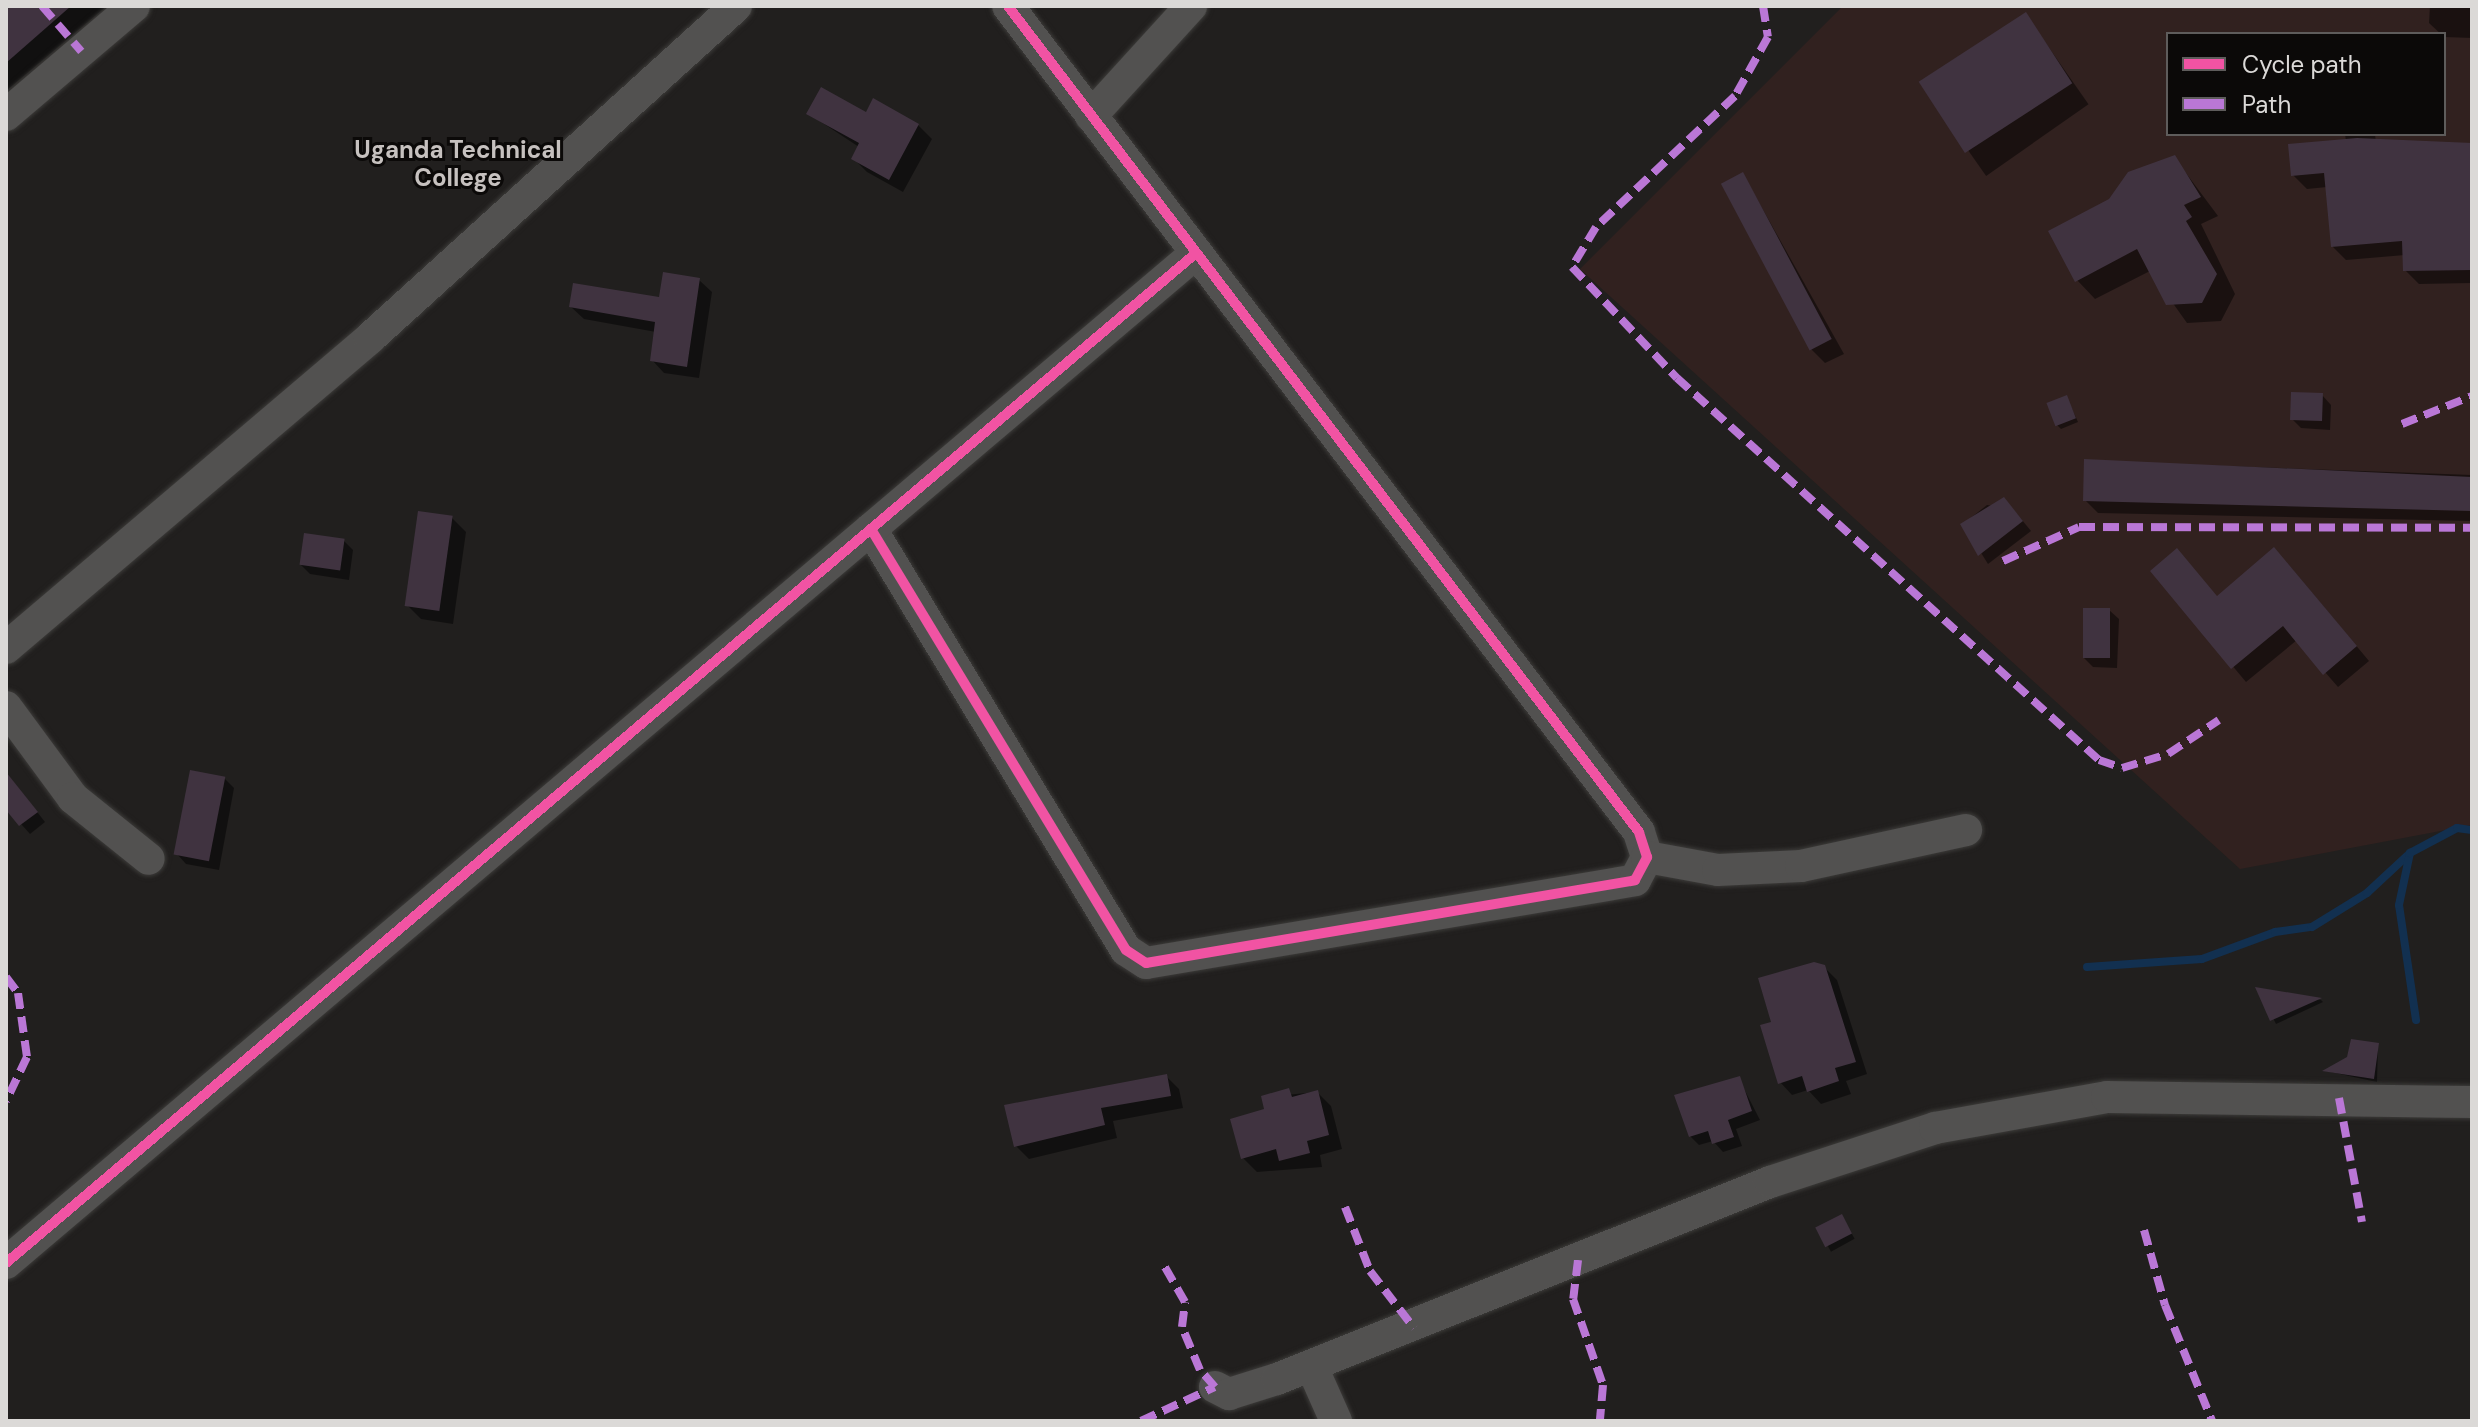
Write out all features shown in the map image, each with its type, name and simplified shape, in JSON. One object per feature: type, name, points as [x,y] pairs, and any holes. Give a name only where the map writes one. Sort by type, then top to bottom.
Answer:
[{"type":"street","points":[[6,115],[134,6]]},
{"type":"street","points":[[6,648],[370,338],[736,6]]},
{"type":"street","points":[[871,529],[1126,950],[1146,963],[1635,880],[1647,857],[1639,832],[1008,6]]},
{"type":"street","points":[[1091,116],[1191,6]]},
{"type":"street","points":[[6,1263],[1196,253]]},
{"type":"street","points":[[6,707],[73,798],[149,859]]},
{"type":"street","points":[[1647,857],[1718,870],[1801,866],[1966,830]]},
{"type":"street","points":[[1215,1387],[1229,1394],[1312,1367],[1770,1182],[1935,1128],[2107,1097],[2472,1102]]},
{"type":"street","points":[[1312,1367],[1336,1421]]},
{"type":"shaded area","points":[[1843,6],[2472,6],[2472,825],[2240,869],[1580,269]]},
{"type":"building","points":[[6,6],[71,6],[6,63]]},
{"type":"building","points":[[2026,12],[2072,83],[1965,153],[1919,82]]},
{"type":"building","points":[[821,87],[866,112],[873,98],[919,124],[889,180],[851,159],[859,143],[806,114]]},
{"type":"building","points":[[2357,138],[2472,143],[2472,270],[2403,271],[2402,241],[2331,247],[2324,173],[2291,176],[2288,144]]},
{"type":"building","points":[[2175,155],[2201,197],[2184,205],[2192,217],[2186,221],[2217,274],[2202,303],[2166,305],[2137,249],[2075,282],[2048,231],[2109,199],[2128,172]]},
{"type":"building","points":[[1743,172],[1832,339],[1810,351],[1721,184]]},
{"type":"building","points":[[663,272],[700,278],[687,367],[650,361],[655,322],[569,307],[573,283],[659,297]]},
{"type":"building","points":[[2291,392],[2323,393],[2322,421],[2290,420]]},
{"type":"building","points":[[2067,395],[2076,418],[2055,426],[2046,403]]},
{"type":"building","points":[[2084,459],[2472,477],[2472,511],[2083,501]]},
{"type":"building","points":[[2004,497],[2023,521],[1978,556],[1960,524]]},
{"type":"building","points":[[418,511],[453,516],[439,611],[405,606]]},
{"type":"building","points":[[304,533],[345,539],[340,570],[300,565]]},
{"type":"building","points":[[2274,547],[2357,646],[2323,675],[2283,626],[2231,669],[2150,571],[2177,548],[2217,596]]},
{"type":"building","points":[[2083,608],[2110,608],[2110,658],[2083,658]]},
{"type":"building","points":[[190,770],[225,777],[209,861],[174,854]]},
{"type":"building","points":[[6,772],[38,812],[19,826],[6,810]]},
{"type":"building","points":[[1814,962],[1825,965],[1856,1062],[1835,1068],[1839,1081],[1807,1092],[1802,1076],[1778,1084],[1760,1025],[1771,1022],[1758,978]]},
{"type":"building","points":[[2255,987],[2322,998],[2270,1021]]},
{"type":"building","points":[[2351,1039],[2379,1043],[2374,1079],[2322,1071],[2347,1057]]},
{"type":"building","points":[[1167,1074],[1171,1096],[1101,1108],[1105,1125],[1014,1147],[1004,1105]]},
{"type":"building","points":[[1740,1076],[1752,1111],[1728,1120],[1734,1137],[1712,1144],[1708,1131],[1689,1137],[1674,1095]]},
{"type":"building","points":[[1289,1088],[1292,1097],[1318,1090],[1329,1135],[1307,1141],[1310,1153],[1279,1161],[1276,1149],[1241,1159],[1230,1119],[1264,1109],[1261,1096]]},
{"type":"building","points":[[1842,1214],[1852,1234],[1825,1247],[1815,1228]]},
{"type":"waterway","points":[[2416,1020],[2399,905],[2410,853],[2457,828],[2472,830]]},
{"type":"waterway","points":[[2087,967],[2202,959],[2275,932],[2312,927],[2367,893],[2410,853]]},
{"type":"marked path","points":[[42,6],[81,51]]},
{"type":"marked path","points":[[1763,6],[1768,37],[1735,96],[1596,227],[1572,267],[1677,378],[2099,760],[2122,768],[2168,754],[2219,720]]},
{"type":"marked path","points":[[2402,424],[2472,396]]},
{"type":"marked path","points":[[2003,561],[2079,527],[2472,528]]},
{"type":"marked path","points":[[6,977],[18,993],[27,1057],[6,1101]]},
{"type":"marked path","points":[[2339,1098],[2362,1222]]},
{"type":"marked path","points":[[1345,1207],[1370,1271],[1414,1328]]},
{"type":"marked path","points":[[2144,1230],[2165,1305],[2212,1421]]},
{"type":"marked path","points":[[1578,1260],[1573,1299],[1603,1385],[1600,1421]]},
{"type":"marked path","points":[[1141,1421],[1215,1387],[1200,1370],[1182,1327],[1185,1302],[1162,1262]]},
{"type":"cycle path","points":[[871,529],[1126,950],[1146,963],[1635,880],[1647,857],[1639,832],[1008,6]]},
{"type":"cycle path","points":[[6,1263],[1196,253]]},
{"type":"district","name":"Uganda Technical College","points":[[458,164]]}]
